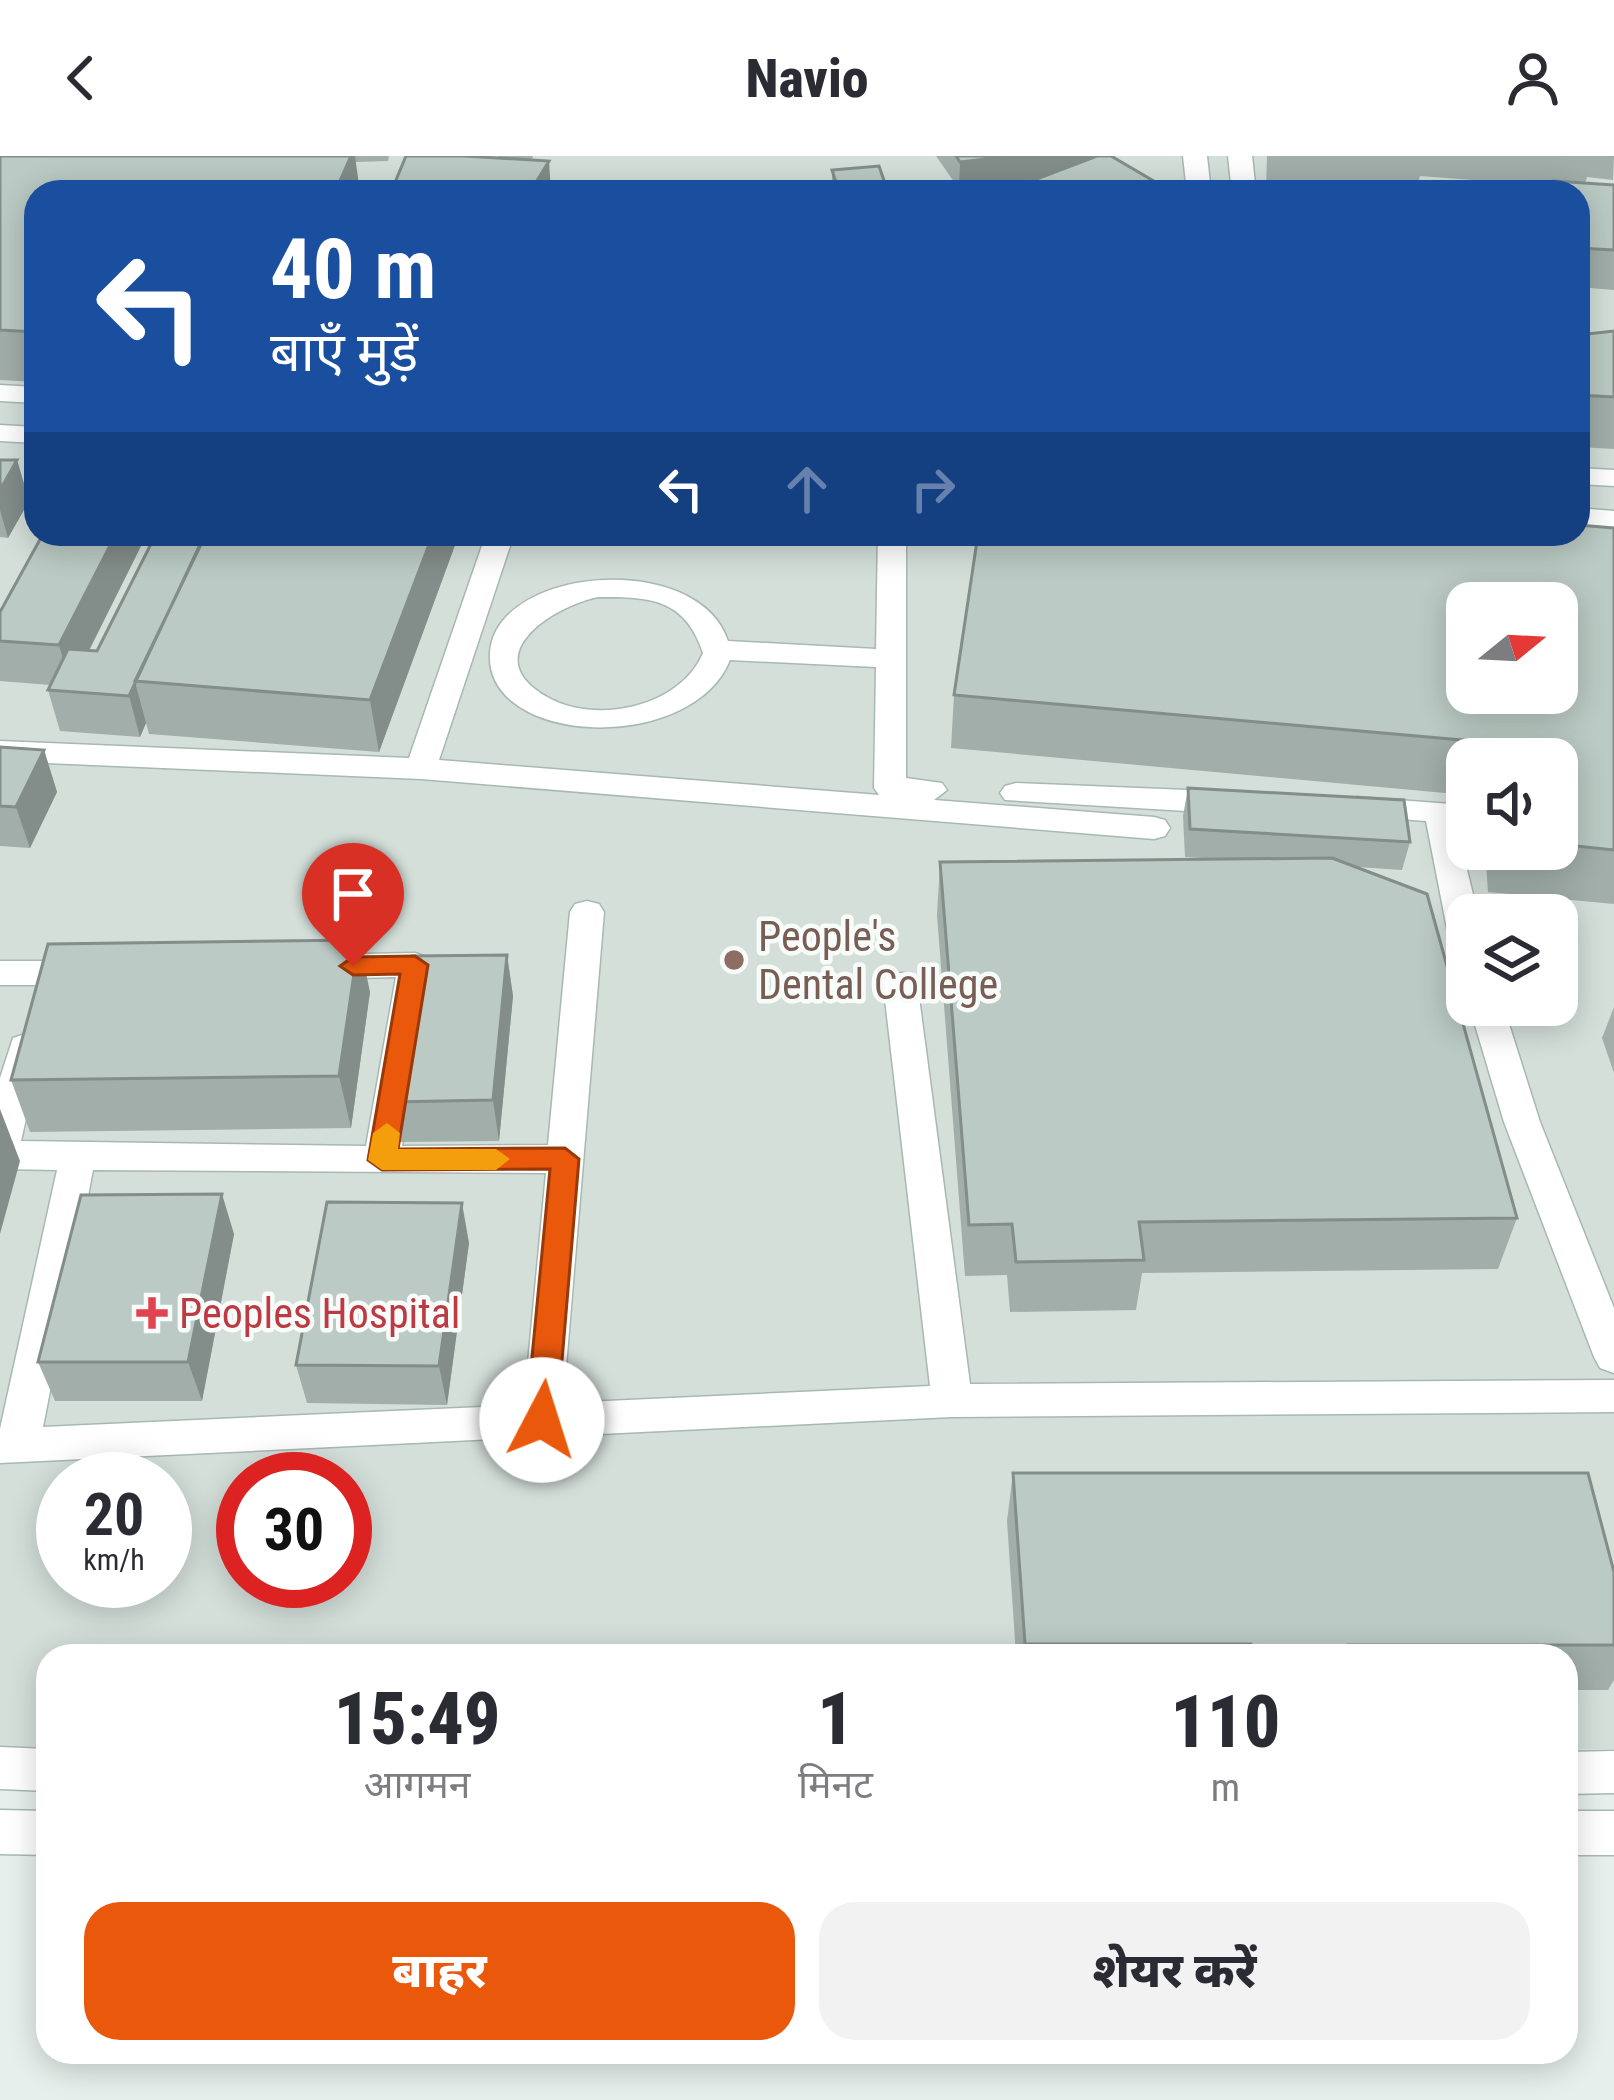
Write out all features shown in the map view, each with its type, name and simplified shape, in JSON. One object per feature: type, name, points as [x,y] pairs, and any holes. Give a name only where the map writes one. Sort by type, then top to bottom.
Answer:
[{"type":"street","points":[[421,769],[496,546]]},
{"type":"street","points":[[892,546],[890,788],[1274,804]]},
{"type":"street","points":[[598,588],[662,594],[690,606],[709,625],[718,650],[713,669],[697,690],[671,706],[618,718],[564,715],[535,703],[515,686],[506,666],[506,644],[518,625],[552,601],[598,588]]},
{"type":"street","points":[[718,650],[891,659]]},
{"type":"street","points":[[0,751],[421,769],[1154,828]]},
{"type":"street","points":[[1322,806],[1440,811],[1457,894]]},
{"type":"street","points":[[542,1420],[587,912]]},
{"type":"street","points":[[281,968],[415,965],[382,1160]]},
{"type":"street","points":[[0,973],[114,972]]},
{"type":"street","points":[[42,974],[0,1155],[565,1159]]},
{"type":"street","points":[[900,982],[952,1401]]},
{"type":"street","points":[[1493,1026],[1522,1121],[1614,1358]]},
{"type":"street","points":[[78,1154],[9,1446],[952,1401],[1614,1396]]},
{"type":"street","points":[[0,1768],[36,1770]]},
{"type":"street","points":[[1578,1773],[1614,1772]]},
{"type":"street","points":[[0,1832],[36,1833]]},
{"type":"street","points":[[1578,1832],[1614,1832]]},
{"type":"shaded area","name":"People's Dental College","points":[[0,156],[1614,156],[1614,1749],[1578,1750],[1578,1644],[36,1644],[36,1781],[0,1782]]},
{"type":"building","points":[[0,156],[351,156],[340,180],[24,180],[24,331],[0,330]]},
{"type":"building","points":[[406,156],[549,161],[537,180],[396,180]]},
{"type":"building","points":[[956,156],[1011,156],[960,162]]},
{"type":"building","points":[[1097,156],[1111,156],[1152,180],[1034,180]]},
{"type":"building","points":[[879,166],[884,180],[835,180],[832,170]]},
{"type":"building","points":[[1590,183],[1614,185],[1614,250],[1590,249]]},
{"type":"building","points":[[1614,331],[1614,397],[1590,396],[1590,334]]},
{"type":"building","points":[[0,460],[17,460],[0,490]]},
{"type":"building","points":[[1590,526],[1614,528],[1614,850],[1578,846],[1578,738],[1446,739],[954,695],[976,546],[1590,546]]},
{"type":"building","points":[[36,546],[110,546],[59,645],[0,641],[0,612]]},
{"type":"building","points":[[150,546],[199,546],[129,696],[48,690],[68,649],[97,651]]},
{"type":"building","points":[[200,546],[428,546],[370,700],[135,681]]},
{"type":"building","points":[[0,747],[44,750],[16,807],[0,806]]},
{"type":"building","points":[[1188,788],[1404,800],[1410,842],[1190,829]]},
{"type":"building","points":[[1332,858],[1427,894],[1446,962],[1446,1026],[1464,1026],[1517,1218],[1139,1222],[1144,1260],[1016,1262],[1012,1224],[969,1225],[940,862]]},
{"type":"building","points":[[359,940],[339,1076],[11,1080],[48,944]]},
{"type":"building","points":[[507,955],[493,1100],[392,1102],[412,956]]},
{"type":"building","points":[[222,1194],[188,1362],[38,1362],[81,1195]]},
{"type":"building","points":[[327,1202],[462,1203],[439,1366],[296,1365]]},
{"type":"building","points":[[1013,1473],[1588,1473],[1614,1572],[1614,1645],[1025,1644]]},
{"type":"slow traffic","points":[[387,1133],[382,1160],[496,1159]]},
{"type":"place","name":"People's Dental College","points":[[734,960]]},
{"type":"place","name":"Peoples Hospital","points":[[152,1313]]},
{"type":"route","points":[[353,966],[415,965],[382,1160],[565,1159],[542,1420]]}]
